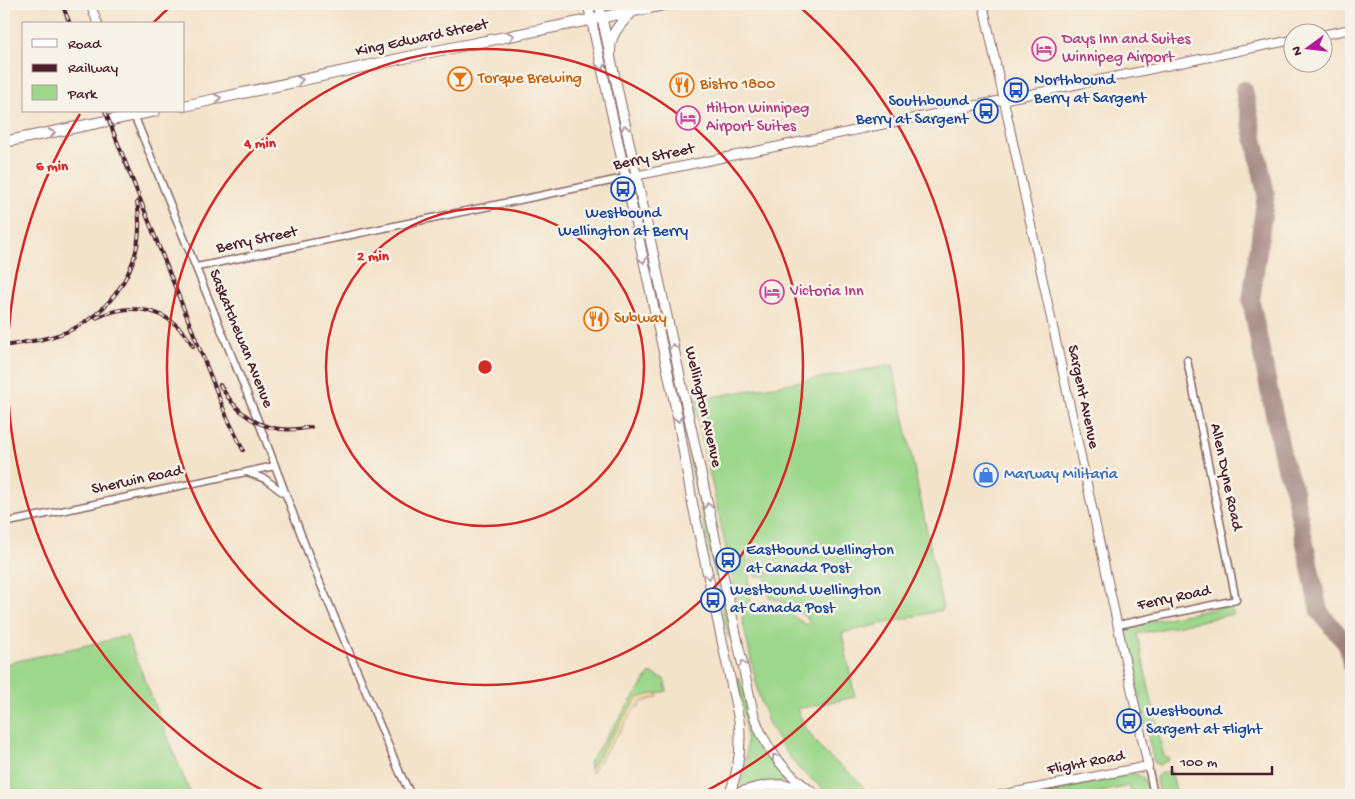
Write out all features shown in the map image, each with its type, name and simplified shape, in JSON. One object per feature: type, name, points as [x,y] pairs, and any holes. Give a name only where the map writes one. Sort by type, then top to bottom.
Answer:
[{"type":"main road","name":"Wellington Avenue","points":[[588,4],[597,18],[610,54],[682,392],[756,721],[763,739],[776,759],[794,779],[813,793]]},
{"type":"main road","name":"Wellington Avenue","points":[[599,4],[597,18],[625,178],[672,394],[692,501],[739,720],[741,742],[739,762],[730,795]]},
{"type":"main road","name":"King Edward Street","points":[[185,106],[431,52],[668,4]]},
{"type":"main road","points":[[610,54],[609,44],[615,29],[633,11]]},
{"type":"main road","points":[[4,142],[133,113]]},
{"type":"main road","points":[[730,795],[759,786],[774,784],[792,785],[813,793]]},
{"type":"street","points":[[90,4],[97,22]]},
{"type":"street","name":"Sargent Avenue","points":[[982,4],[1154,795]]},
{"type":"street","points":[[1332,33],[1351,29]]},
{"type":"street","name":"Berry Street","points":[[197,267],[1282,42]]},
{"type":"street","name":"Saskatchewan Avenue","points":[[133,113],[197,267],[314,570],[411,795]]},
{"type":"street","points":[[647,277],[657,275]]},
{"type":"street","name":"Allen Dyne Road","points":[[1187,360],[1236,600]]},
{"type":"street","points":[[672,394],[682,392]]},
{"type":"street","name":"Sherwin Road","points":[[4,523],[275,466]]},
{"type":"street","points":[[243,473],[260,476],[285,494]]},
{"type":"street","name":"Ferry Road","points":[[1118,625],[1236,600]]},
{"type":"street","name":"Flight Road","points":[[1000,795],[1148,766]]},
{"type":"green space","points":[[893,365],[943,610],[842,633],[855,697],[797,709],[821,749],[853,776],[868,795],[831,795],[799,769],[781,745],[768,722],[759,696],[742,618],[745,611],[772,607],[783,610],[807,625],[810,620],[786,604],[770,598],[765,575],[755,577],[750,554],[746,555],[751,578],[749,579],[751,602],[738,604],[694,400]],"holes":[[[776,561],[779,573],[769,575],[767,563]]]},
{"type":"green space","points":[[684,416],[719,576],[715,577],[681,417]]},
{"type":"green space","points":[[720,579],[732,639],[728,636],[716,580]]},
{"type":"green space","points":[[1230,607],[1234,614],[1137,634],[1164,757],[1168,757],[1169,760],[1159,765],[1154,763],[1125,634],[1127,628],[1131,625]]},
{"type":"green space","points":[[127,636],[191,795],[4,795],[4,664]]},
{"type":"green space","points":[[650,673],[664,679],[667,691],[637,698],[590,769],[589,762]]},
{"type":"green space","points":[[739,677],[759,741],[789,781],[740,788],[746,759],[746,733],[737,678]]},
{"type":"green space","points":[[1171,771],[1177,795],[1159,795],[1156,781],[1157,776]]},
{"type":"green space","points":[[1134,774],[1143,779],[1148,795],[1132,795],[1129,786],[1087,795],[1034,795]]},
{"type":"green space","points":[[770,787],[798,790],[808,795],[743,795]]},
{"type":"sand","points":[[657,693],[658,697],[641,702],[640,707],[637,706],[591,773],[590,769],[637,698]]},
{"type":"taxiway","points":[[1244,90],[1266,194],[1251,301],[1284,463],[1293,486],[1319,611],[1348,646],[1351,664]]},
{"type":"railway","points":[[62,4],[69,22]]},
{"type":"railway","points":[[105,112],[226,415],[243,450]]},
{"type":"railway","points":[[4,346],[55,336],[71,330],[88,320],[116,293],[126,277],[138,241],[137,202]]},
{"type":"railway","points":[[96,318],[124,310],[150,311],[174,323],[193,346]]},
{"type":"railway","points":[[220,385],[237,408],[258,423],[282,429],[311,427]]},
{"type":"place","name":"Days Inn and Suites Winnipeg Airport","points":[[1044,49]]},
{"type":"place","name":"Torque Brewing","points":[[460,79]]},
{"type":"place","name":"Bistro 1800","points":[[682,85]]},
{"type":"place","name":"Northbound Berry at Sargent","points":[[1016,90]]},
{"type":"place","name":"Southbound Berry at Sargent","points":[[986,111]]},
{"type":"place","name":"Hilton Winnipeg Airport Suites","points":[[688,118]]},
{"type":"place","name":"Westbound Wellington at Berry","points":[[623,189]]},
{"type":"place","name":"Victoria Inn","points":[[772,292]]},
{"type":"place","name":"Subway","points":[[596,319]]},
{"type":"place","name":"Marway Militaria","points":[[986,475]]},
{"type":"place","name":"Eastbound Wellington at Canada Post","points":[[728,560]]},
{"type":"place","name":"Westbound Wellington at Canada Post","points":[[713,600]]},
{"type":"place","name":"Westbound Sargent at Flight","points":[[1129,721]]}]
